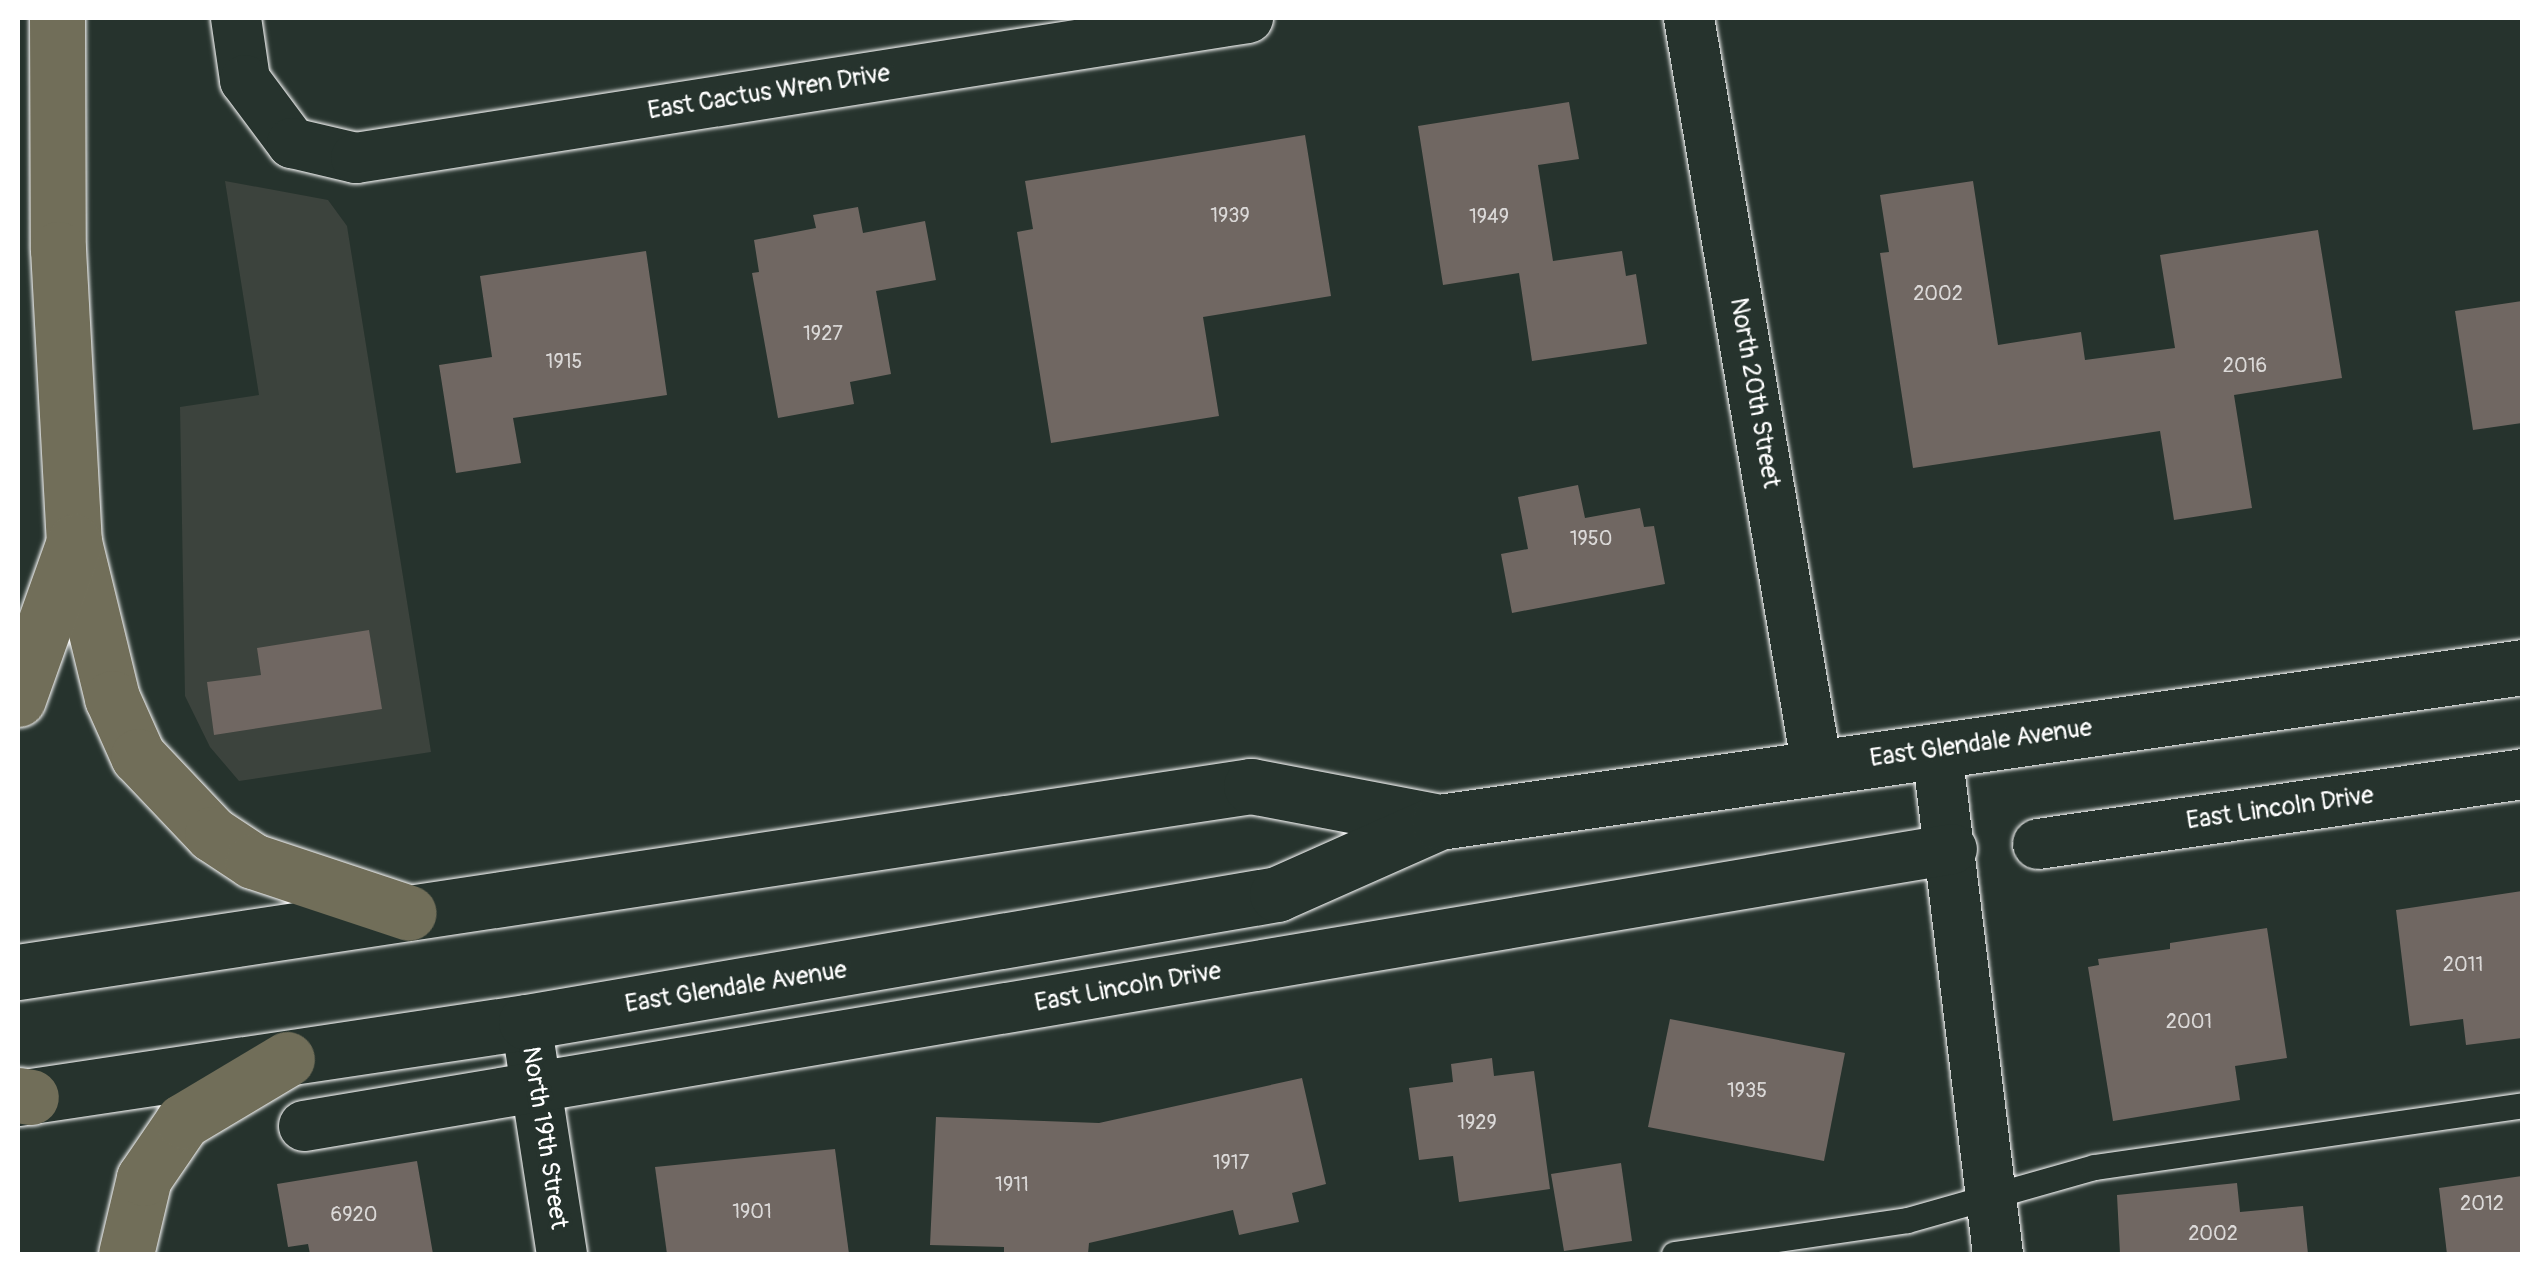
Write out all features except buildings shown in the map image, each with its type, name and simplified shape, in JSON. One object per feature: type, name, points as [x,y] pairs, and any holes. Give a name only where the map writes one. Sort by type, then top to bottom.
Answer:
[{"type":"highway","points":[[57,18],[58,250],[74,542],[112,698],[138,756],[174,799],[254,861],[409,913]]},
{"type":"highway","points":[[18,699],[74,542]]},
{"type":"highway","points":[[126,1254],[144,1178],[183,1121],[286,1059]]},
{"type":"main road","name":"East Glendale Avenue","points":[[22,1097],[526,1022],[1277,894],[1439,822],[2522,666]]},
{"type":"main road","name":"East Glendale Avenue","points":[[18,972],[1252,786],[1439,822]]},
{"type":"street","name":"East Cactus Wren Drive","points":[[236,18],[244,80],[292,143],[356,158],[1248,18]]},
{"type":"street","name":"North 20th Street","points":[[1689,18],[1817,768]]},
{"type":"street","points":[[1936,750],[1952,849],[1998,1254]]},
{"type":"street","name":"East Lincoln Drive","points":[[2038,844],[2522,774]]},
{"type":"street","name":"East Lincoln Drive","points":[[304,1126],[1952,849]]},
{"type":"street","name":"North 19th Street","points":[[526,1022],[562,1254]]},
{"type":"lane","points":[[1674,1254],[1907,1220],[1990,1193],[2094,1167],[2522,1105]]},
{"type":"shaded area","points":[[225,181],[328,200],[347,226],[431,752],[239,781],[210,747],[185,696],[180,407],[259,395]]}]
